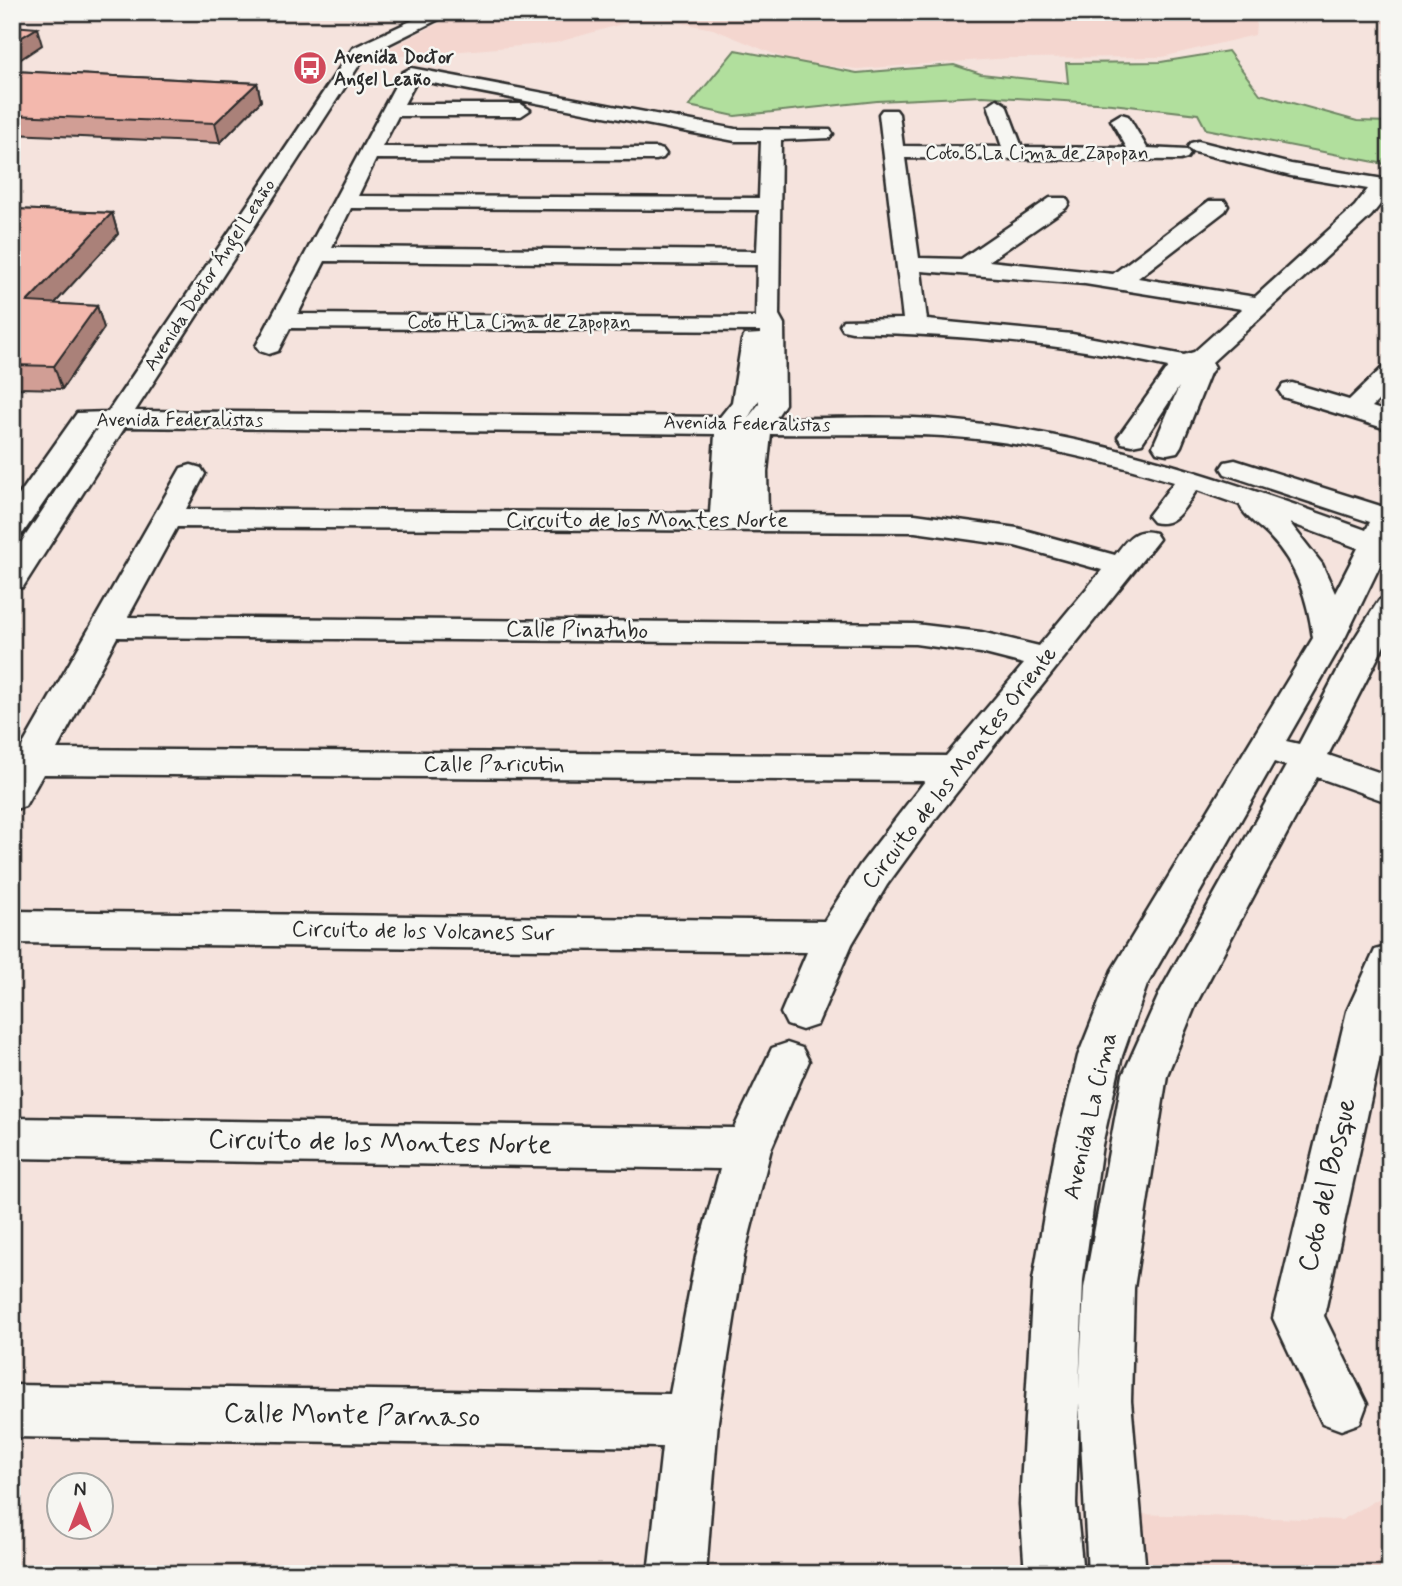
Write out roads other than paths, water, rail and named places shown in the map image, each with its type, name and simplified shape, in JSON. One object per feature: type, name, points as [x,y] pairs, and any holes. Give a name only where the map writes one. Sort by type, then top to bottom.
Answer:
[{"type":"street","name":"Avenida Doctor Ángel Leaño","points":[[134,352],[196,265],[339,48],[353,38],[411,12]]},
{"type":"street","name":"Avenida Doctor Ángel Leaño","points":[[14,576],[116,404],[359,52],[445,12]]},
{"type":"street","points":[[269,346],[411,73],[735,135],[822,134]]},
{"type":"street","points":[[996,105],[1014,151]]},
{"type":"street","points":[[392,110],[601,109]]},
{"type":"street","name":"Coto B La Cima de Zapopan","points":[[888,114],[916,326]]},
{"type":"street","points":[[1121,120],[1140,153]]},
{"type":"street","points":[[649,203],[661,122]]},
{"type":"street","points":[[753,522],[755,462],[751,414],[765,321],[771,136]]},
{"type":"street","name":"Coto B La Cima de Zapopan","points":[[893,152],[1140,153],[1189,150],[1332,177],[1380,191],[1363,211],[1197,363],[1132,437]]},
{"type":"street","points":[[370,153],[656,154]]},
{"type":"street","points":[[344,202],[770,204]]},
{"type":"street","points":[[967,266],[1058,202]]},
{"type":"street","points":[[1120,280],[1217,206]]},
{"type":"street","points":[[316,254],[769,258]]},
{"type":"street","points":[[908,264],[967,266],[1120,280],[1260,304]]},
{"type":"street","name":"Coto H La Cima de Zapopan","points":[[282,321],[765,321]]},
{"type":"street","points":[[852,326],[916,326],[1051,338],[1197,363]]},
{"type":"street","name":"Coto B La Cima de Zapopan","points":[[1167,446],[1197,363]]},
{"type":"street","points":[[1354,410],[1390,374]]},
{"type":"street","points":[[1292,391],[1390,422]]},
{"type":"street","name":"Avenida Federalistas","points":[[12,527],[86,421],[116,404],[751,414],[987,412],[1051,421],[1167,446],[1385,533]]},
{"type":"street","name":"Avenida Federalistas","points":[[751,414],[985,432],[1090,451],[1242,496],[1385,533]]},
{"type":"street","points":[[724,522],[726,462],[751,414]]},
{"type":"street","points":[[726,462],[755,462]]},
{"type":"street","points":[[12,797],[191,474]]},
{"type":"street","name":"Circuito de los Montes Oriente","points":[[802,1013],[833,937],[879,865],[1191,479]]},
{"type":"street","points":[[1242,496],[1276,526],[1303,558],[1322,597],[1369,628]]},
{"type":"street","name":"Circuito de los Montes Norte","points":[[167,518],[943,525],[1017,537],[1122,566]]},
{"type":"street","name":"Avenida La Cima","points":[[1117,1574],[1105,1401],[1110,1288],[1145,1075],[1176,1002],[1312,752],[1369,628],[1385,533]]},
{"type":"street","name":"Calle Pinatubo","points":[[107,627],[915,634],[957,638],[1045,660]]},
{"type":"street","name":"Avenida La Cima","points":[[1054,1574],[1048,1504],[1058,1280],[1079,1145],[1100,1056],[1127,982],[1271,737],[1369,628]]},
{"type":"street","points":[[1271,737],[1367,769],[1390,790]]},
{"type":"street","name":"Calle Paricutin","points":[[32,761],[956,769]]},
{"type":"street","name":"Circuito de los Volcanes Sur","points":[[12,927],[833,937]]},
{"type":"street","name":"Coto del Bosque","points":[[1341,1404],[1298,1318],[1368,1011],[1390,962]]},
{"type":"street","points":[[677,1574],[691,1420],[720,1256],[748,1149],[787,1060]]},
{"type":"street","name":"Circuito de los Montes Norte","points":[[12,1138],[748,1149]]},
{"type":"street","name":"Calle Monte Parnaso","points":[[12,1411],[691,1420]]},
{"type":"place","name":"Avenida Doctor Angel Leaño","points":[[310,68]]}]
